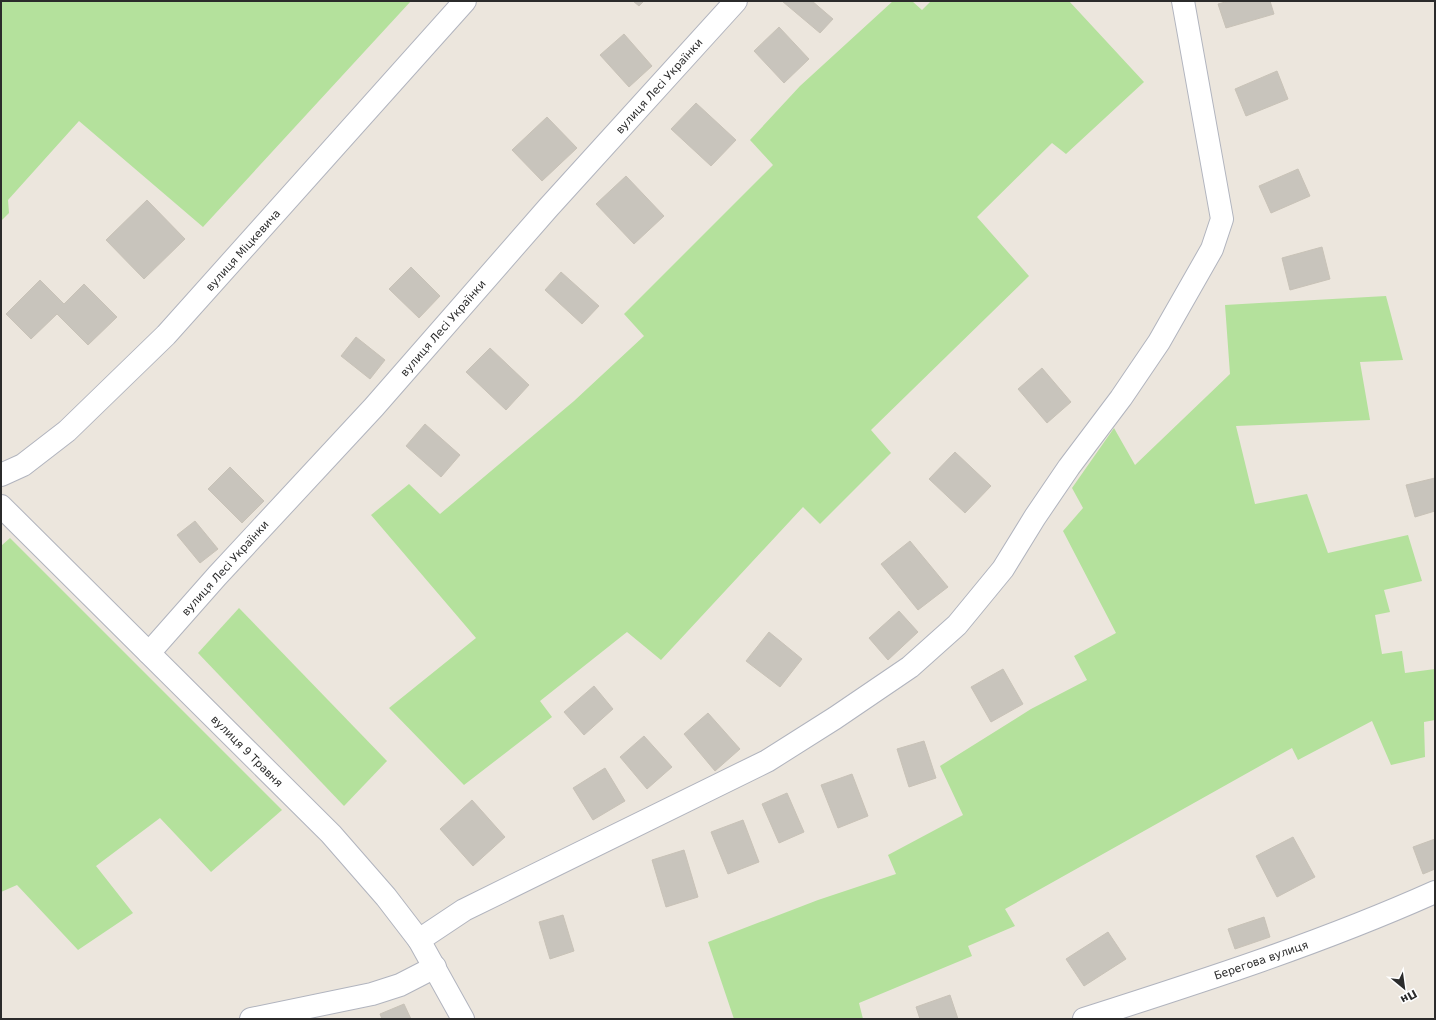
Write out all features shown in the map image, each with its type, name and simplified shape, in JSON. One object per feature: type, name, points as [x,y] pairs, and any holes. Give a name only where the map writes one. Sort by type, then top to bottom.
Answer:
[{"type":"street","name":"вулиця Міцкевича","points":[[1,475],[23,465],[67,431],[166,335],[465,1]]},
{"type":"street","name":"вулиця Лесі Українки","points":[[149,653],[222,570],[374,407],[548,208],[736,1]]},
{"type":"street","points":[[419,940],[464,910],[767,760],[835,718],[910,666],[958,625],[999,574],[1060,480],[1121,398],[1158,342],[1212,249],[1222,219],[1183,1]]},
{"type":"street","name":"вулиця 9 Травня","points":[[1,506],[331,834],[386,897],[419,940],[463,1019]]},
{"type":"street","name":"Берегова вулиця","points":[[1084,1019],[1289,952],[1390,912],[1435,892]]},
{"type":"street","points":[[251,1019],[372,994],[400,985],[435,967]]},
{"type":"green space","points":[[1,1],[411,1],[203,227],[79,121],[8,200],[9,213],[1,221]]},
{"type":"green space","points":[[893,1],[912,1],[922,10],[931,1],[1069,1],[1144,82],[1066,154],[1052,143],[977,217],[1029,276],[871,430],[891,453],[820,524],[803,507],[661,660],[627,632],[540,701],[552,717],[464,785],[389,708],[476,638],[371,515],[409,484],[440,514],[574,401],[644,336],[624,314],[773,165],[750,140],[800,86]]},
{"type":"green space","points":[[1386,296],[1403,360],[1360,362],[1370,420],[1236,426],[1255,504],[1307,494],[1328,553],[1408,535],[1422,581],[1384,590],[1390,612],[1375,615],[1382,654],[1402,651],[1405,673],[1435,669],[1435,720],[1424,722],[1425,757],[1391,765],[1372,721],[1298,760],[1292,748],[1005,909],[1015,926],[968,946],[972,956],[859,1003],[863,1019],[734,1019],[708,942],[818,900],[896,874],[888,855],[963,815],[940,766],[1031,709],[1087,680],[1074,656],[1116,633],[1063,531],[1083,508],[1072,488],[1114,428],[1135,465],[1230,374],[1225,305]]},
{"type":"green space","points":[[10,538],[282,810],[211,872],[160,818],[96,866],[133,913],[78,950],[17,885],[1,892],[1,546]]},
{"type":"green space","points":[[239,608],[387,761],[344,806],[198,653]]},
{"type":"building","points":[[633,1],[644,1],[639,6]]},
{"type":"building","points":[[782,1],[812,1],[833,19],[820,33]]},
{"type":"building","points":[[1229,1],[1270,1],[1274,14],[1226,28],[1218,4]]},
{"type":"building","points":[[779,27],[809,59],[784,83],[754,51]]},
{"type":"building","points":[[624,34],[652,66],[629,87],[600,55]]},
{"type":"building","points":[[1277,71],[1288,99],[1246,116],[1235,89]]},
{"type":"building","points":[[696,103],[736,140],[711,166],[671,129]]},
{"type":"building","points":[[547,117],[577,148],[542,181],[512,150]]},
{"type":"building","points":[[1298,169],[1310,196],[1271,213],[1259,186]]},
{"type":"building","points":[[626,176],[664,216],[634,244],[596,204]]},
{"type":"building","points":[[147,200],[185,239],[144,279],[106,240]]},
{"type":"building","points":[[1322,247],[1330,279],[1290,290],[1282,258]]},
{"type":"building","points":[[411,267],[440,296],[419,318],[389,289]]},
{"type":"building","points":[[561,272],[599,306],[582,324],[545,290]]},
{"type":"building","points":[[40,280],[64,304],[84,284],[117,317],[88,345],[57,314],[31,339],[6,314]]},
{"type":"building","points":[[356,337],[385,360],[370,379],[341,356]]},
{"type":"building","points":[[490,348],[529,385],[506,410],[466,372]]},
{"type":"building","points":[[1042,368],[1071,402],[1047,423],[1018,389]]},
{"type":"building","points":[[425,424],[460,455],[441,477],[406,446]]},
{"type":"building","points":[[955,452],[991,486],[965,513],[929,479]]},
{"type":"building","points":[[230,467],[264,501],[242,523],[208,489]]},
{"type":"building","points":[[1435,478],[1435,511],[1415,517],[1406,485]]},
{"type":"building","points":[[195,521],[218,549],[200,563],[177,535]]},
{"type":"building","points":[[910,541],[948,587],[918,610],[881,564]]},
{"type":"building","points":[[899,611],[918,632],[888,660],[869,638]]},
{"type":"building","points":[[769,632],[802,659],[780,687],[746,661]]},
{"type":"building","points":[[1003,669],[1023,704],[991,722],[971,687]]},
{"type":"building","points":[[594,686],[613,709],[584,735],[564,712]]},
{"type":"building","points":[[708,713],[740,749],[715,771],[684,734]]},
{"type":"building","points":[[644,736],[672,767],[647,789],[620,757]]},
{"type":"building","points":[[924,741],[936,778],[909,787],[897,749]]},
{"type":"building","points":[[605,768],[625,801],[593,820],[573,788]]},
{"type":"building","points":[[852,774],[868,816],[838,828],[821,785]]},
{"type":"building","points":[[787,793],[804,832],[779,843],[762,804]]},
{"type":"building","points":[[472,800],[505,837],[473,866],[440,829]]},
{"type":"building","points":[[743,820],[759,862],[728,874],[711,832]]},
{"type":"building","points":[[1293,837],[1315,877],[1277,897],[1256,856]]},
{"type":"building","points":[[1435,839],[1435,869],[1423,874],[1413,847]]},
{"type":"building","points":[[684,850],[698,897],[666,907],[652,860]]},
{"type":"building","points":[[563,915],[574,951],[550,959],[539,922]]},
{"type":"building","points":[[1264,917],[1270,937],[1235,949],[1228,929]]},
{"type":"building","points":[[1108,932],[1126,959],[1084,986],[1066,959]]},
{"type":"building","points":[[950,995],[958,1019],[920,1019],[916,1007]]},
{"type":"building","points":[[404,1004],[411,1019],[382,1019],[380,1014]]}]
